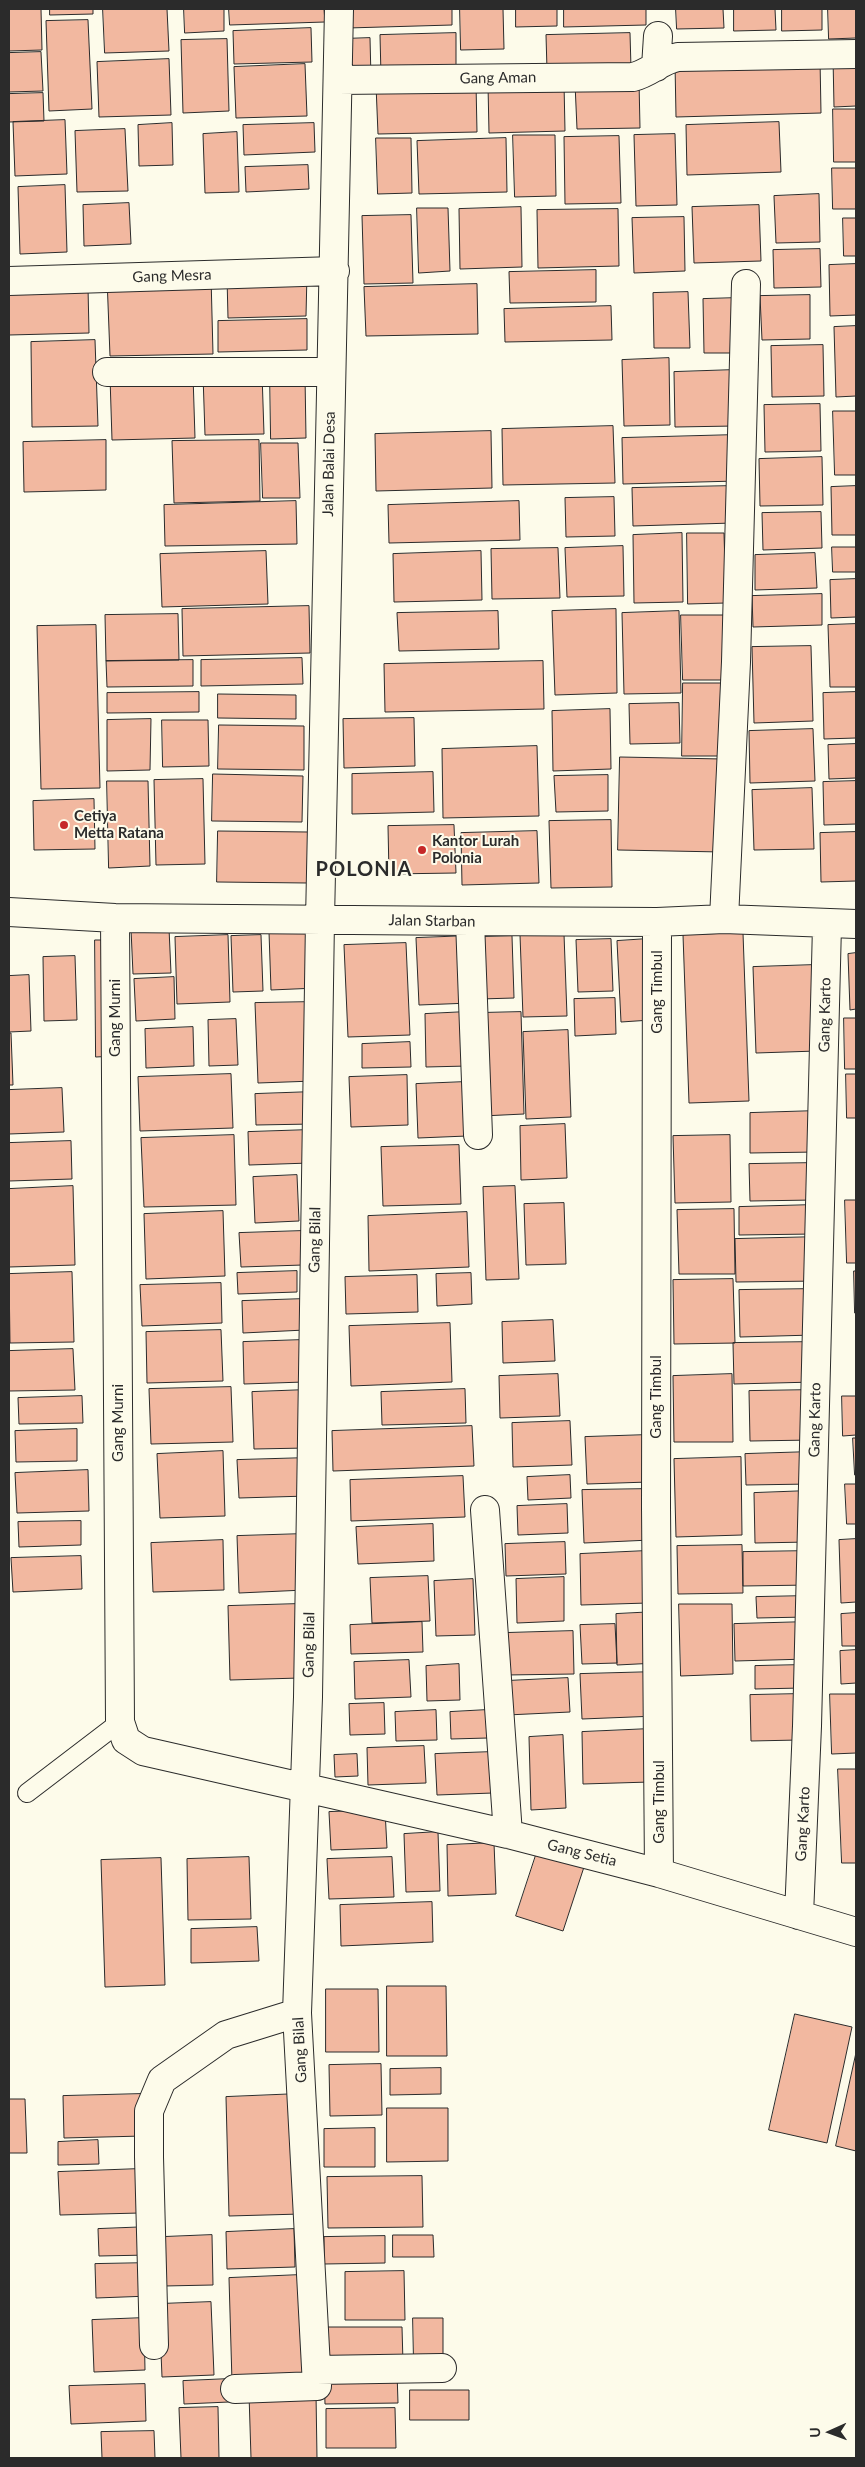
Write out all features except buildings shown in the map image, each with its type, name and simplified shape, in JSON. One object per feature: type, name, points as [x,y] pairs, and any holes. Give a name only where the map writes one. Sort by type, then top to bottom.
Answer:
[{"type":"street","name":"Jalan Balai Desa","points":[[320,920],[339,9]]},
{"type":"street","points":[[656,67],[658,36]]},
{"type":"street","name":"Gang Aman","points":[[338,80],[633,77],[678,56],[856,54]]},
{"type":"street","name":"Gang Mesra","points":[[9,281],[335,271]]},
{"type":"street","points":[[724,919],[736,662],[746,284]]},
{"type":"street","points":[[107,372],[330,372]]},
{"type":"street","name":"Jalan Starban","points":[[9,912],[115,918],[657,922],[724,919],[827,925],[856,924]]},
{"type":"street","name":"Gang Murni","points":[[115,918],[120,1722],[126,1740],[143,1751],[305,1787]]},
{"type":"street","name":"Gang Bilal","points":[[317,2370],[298,2013],[305,1787],[320,920]]},
{"type":"street","points":[[470,921],[478,1135]]},
{"type":"street","name":"Gang Timbul","points":[[657,922],[656,1507],[659,1873]]},
{"type":"street","name":"Gang Karto","points":[[799,1914],[808,1716],[827,925]]},
{"type":"street","points":[[485,1510],[508,1834]]},
{"type":"street","name":"Gang Setia","points":[[305,1787],[508,1834],[659,1873],[856,1932]]},
{"type":"street","points":[[154,2345],[149,2158],[150,2111],[162,2080],[226,2035],[298,2013]]},
{"type":"street","points":[[235,2389],[317,2386],[317,2370],[442,2368]]},
{"type":"lane","points":[[27,1793],[120,1722]]},
{"type":"place","name":"Cetiya Metta Ratana","points":[[64,825]]},
{"type":"place","name":"Kantor Lurah Polonia","points":[[422,850]]},
{"type":"district","name":"POLONIA","points":[[364,870]]}]
